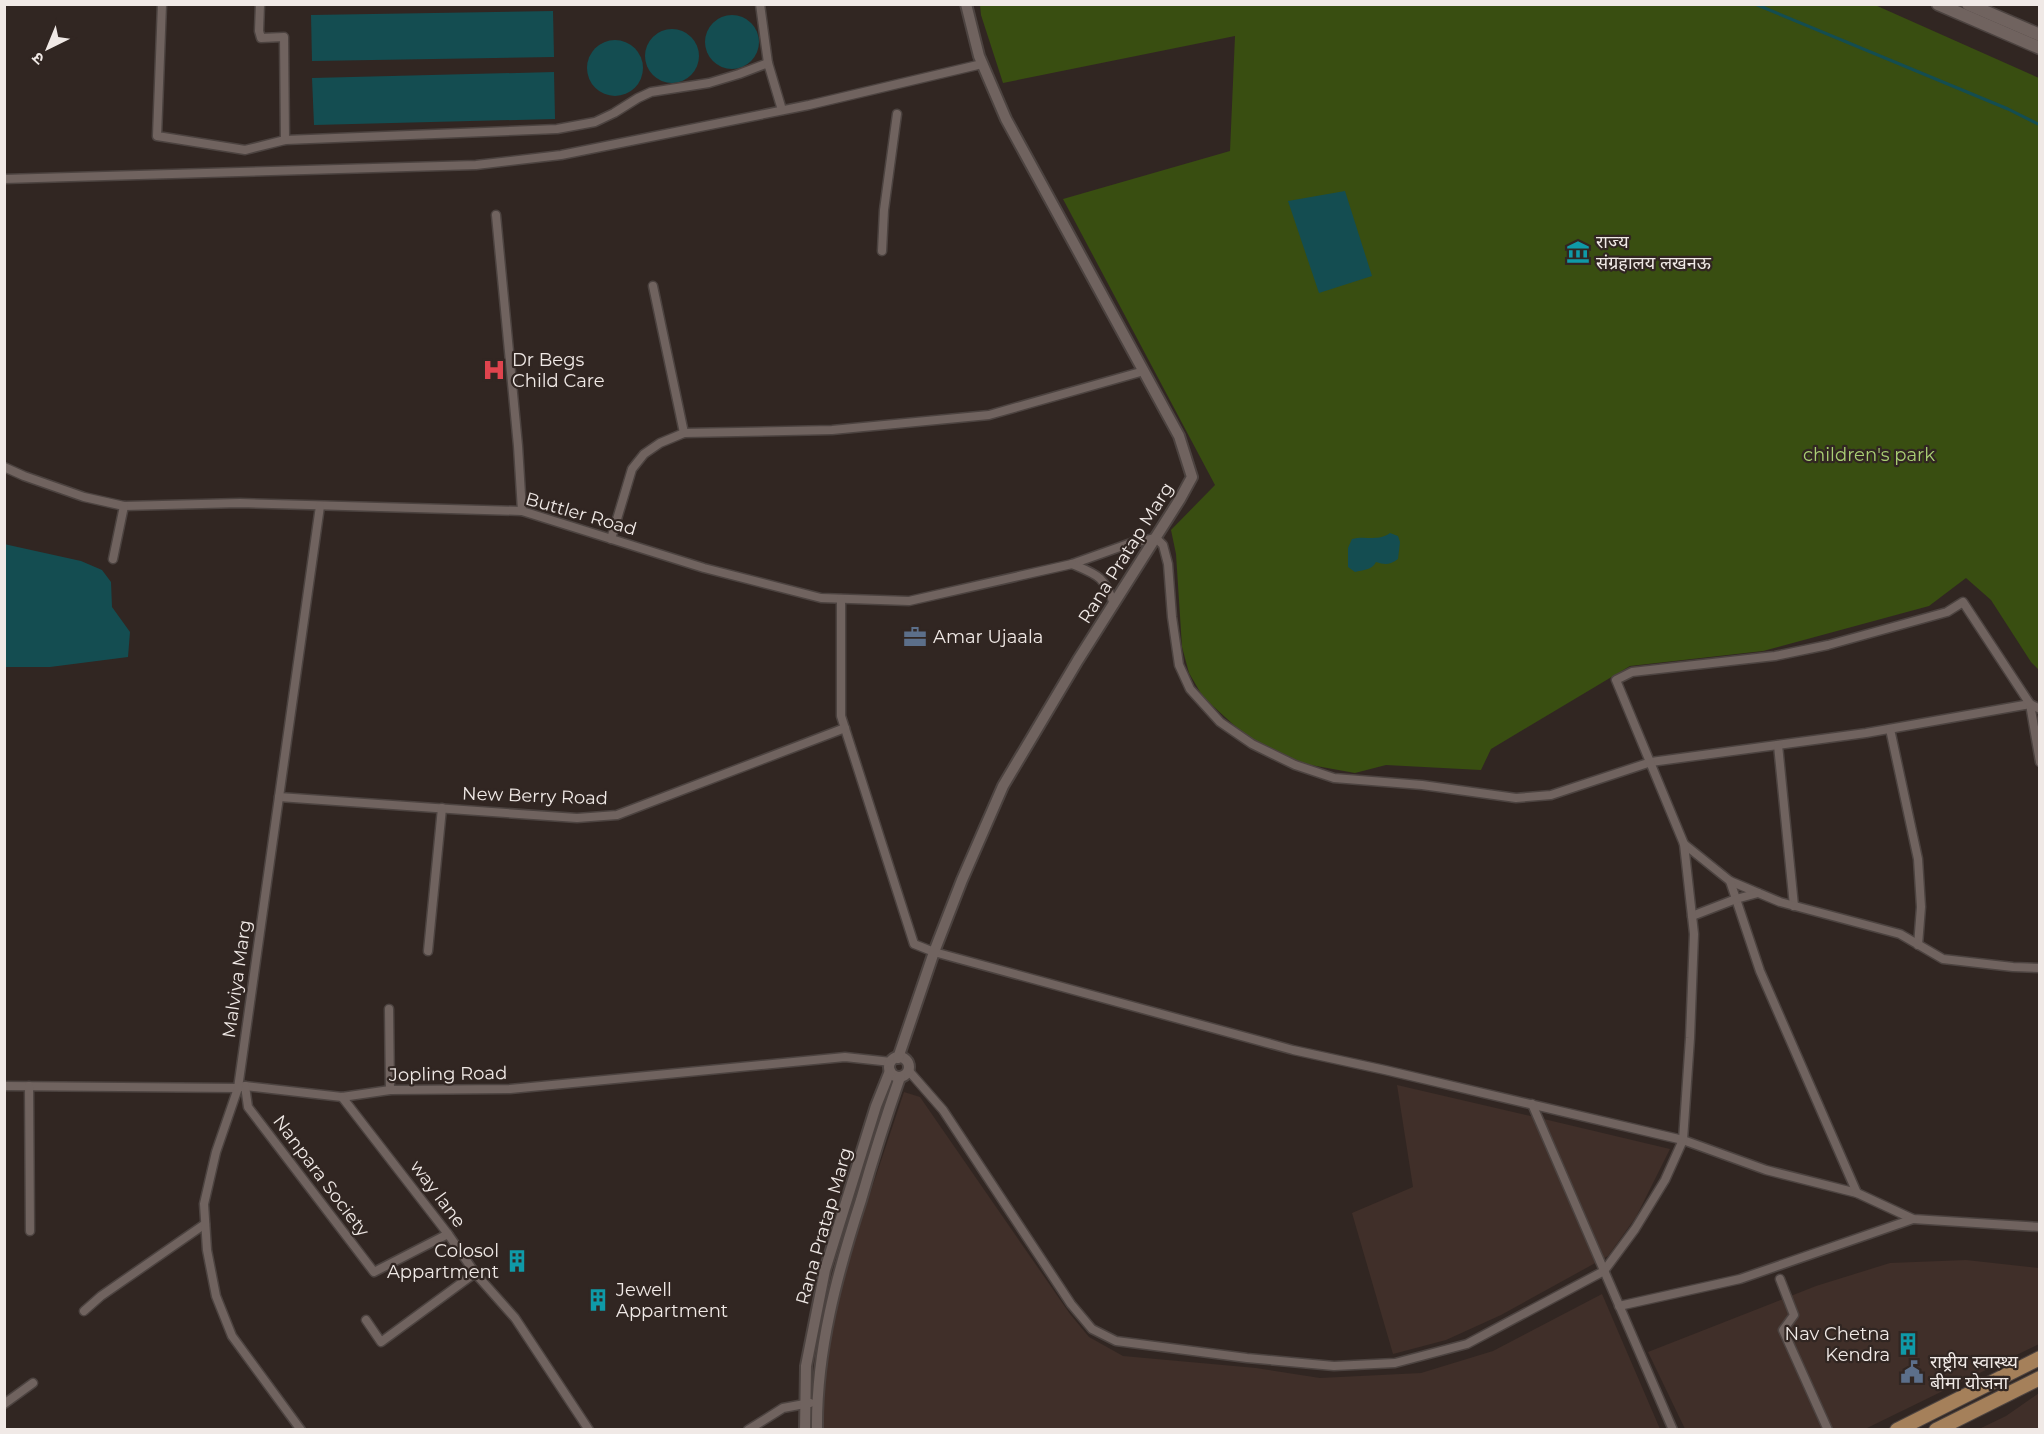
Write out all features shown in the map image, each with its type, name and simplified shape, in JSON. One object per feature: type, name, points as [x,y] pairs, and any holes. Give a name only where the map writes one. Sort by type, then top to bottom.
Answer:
[{"type":"main road","points":[[1938,4],[2040,48]]},
{"type":"main road","points":[[1968,4],[2040,35]]},
{"type":"main road","points":[[1897,1430],[2040,1358]]},
{"type":"main road","points":[[1936,1430],[2038,1383]]},
{"type":"street","points":[[162,4],[157,136],[245,150],[285,140],[454,134],[577,126],[595,122],[651,92],[710,82],[768,63]]},
{"type":"street","points":[[260,4],[259,32],[261,38],[284,37],[285,140]]},
{"type":"street","points":[[760,4],[768,63],[782,110]]},
{"type":"street","name":"Rana Pratap Marg","points":[[816,1430],[806,1366],[825,1270],[876,1106],[962,880],[1003,786],[1192,477],[1179,436],[1006,119],[982,64],[966,4]]},
{"type":"street","points":[[4,179],[476,165],[561,155],[782,110],[982,64]]},
{"type":"street","points":[[882,251],[884,210],[897,114]]},
{"type":"street","points":[[496,215],[522,511]]},
{"type":"street","points":[[653,286],[684,433]]},
{"type":"street","points":[[611,539],[632,469],[644,454],[660,443],[684,433],[832,430],[989,415],[1144,371]]},
{"type":"street","name":"Buttler Road","points":[[4,467],[84,497],[124,506],[240,503],[522,511],[704,568],[821,598],[909,601],[1072,564],[1131,543],[1156,538]]},
{"type":"street","points":[[113,559],[124,506]]},
{"type":"street","name":"Malviya Marg","points":[[301,1430],[232,1336],[216,1296],[207,1250],[204,1204],[216,1152],[241,1087],[320,506]]},
{"type":"street","points":[[1156,538],[1163,545],[1168,564],[1179,665],[1190,689],[1220,722],[1252,744],[1295,765],[1334,778],[1422,785],[1516,798],[1551,795],[1651,762],[1890,729],[2030,704],[2040,709]]},
{"type":"street","points":[[1072,564],[1096,574],[1107,585],[1114,604]]},
{"type":"street","points":[[841,599],[841,716],[914,944],[934,952],[1293,1050],[1683,1140],[1766,1170],[1857,1193],[1913,1219],[2040,1227]]},
{"type":"street","points":[[904,1074],[943,1110],[1071,1304],[1092,1329],[1116,1341],[1247,1358],[1334,1366],[1395,1363],[1467,1344],[1604,1271],[1635,1229],[1665,1180],[1683,1140],[1694,934],[1684,844],[1616,680],[1632,672],[1775,656],[1828,645],[1947,612],[1963,602],[2030,704],[2040,762]]},
{"type":"street","name":"New Berry Road","points":[[279,797],[577,818],[617,815],[845,728]]},
{"type":"street","points":[[1890,729],[1918,859],[1921,907],[1918,945]]},
{"type":"street","points":[[1778,745],[1794,906]]},
{"type":"street","points":[[428,951],[442,808]]},
{"type":"street","points":[[1684,844],[1730,881],[1794,906],[1900,934],[1943,959],[2040,968]]},
{"type":"street","points":[[1730,881],[1760,970],[1857,1193]]},
{"type":"street","points":[[1692,916],[1758,893]]},
{"type":"street","points":[[389,1010],[390,1090]]},
{"type":"street","name":"Jopling Road","points":[[4,1086],[241,1087],[342,1097],[390,1090],[510,1089],[845,1057],[893,1064]]},
{"type":"street","points":[[906,1061],[904,1074],[896,1077],[893,1064],[906,1061]]},
{"type":"street","name":"Rana Pratap Marg","points":[[804,1430],[820,1366],[838,1274],[888,1111],[904,1074]]},
{"type":"street","points":[[29,1086],[30,1231]]},
{"type":"street","name":"Nanpara Society","points":[[241,1087],[248,1107],[374,1272],[448,1234]]},
{"type":"street","name":"way lane","points":[[342,1097],[448,1234],[475,1273],[515,1318],[590,1430]]},
{"type":"street","points":[[1532,1104],[1673,1430]]},
{"type":"street","points":[[1619,1306],[1740,1279],[1913,1219]]},
{"type":"street","points":[[84,1311],[101,1296],[205,1224]]},
{"type":"street","points":[[366,1320],[381,1342],[475,1273]]},
{"type":"street","points":[[1780,1279],[1794,1315],[1783,1330],[1828,1430]]},
{"type":"street","points":[[4,1404],[33,1383]]},
{"type":"street","points":[[748,1430],[783,1408],[811,1403]]},
{"type":"shaded area","points":[[1397,1085],[1670,1149],[1636,1217],[1608,1256],[1501,1315],[1446,1340],[1393,1354],[1352,1213],[1413,1187]]},
{"type":"shaded area","points":[[904,1092],[920,1097],[1070,1314],[1089,1337],[1123,1356],[1256,1368],[1320,1378],[1421,1373],[1493,1351],[1602,1294],[1660,1429],[823,1430],[822,1395],[835,1298]]},
{"type":"shaded area","points":[[1966,1260],[2039,1268],[2039,1344],[1865,1429],[1685,1429],[1648,1352],[1816,1286],[1890,1263]]},
{"type":"shaded area","points":[[2039,1393],[2039,1429],[1979,1429],[2006,1416]]},
{"type":"green space","name":"children's park","points":[[980,5],[1875,5],[2039,78],[2039,670],[2031,662],[1991,600],[1966,578],[1929,606],[1763,651],[1630,666],[1491,749],[1481,770],[1386,765],[1355,773],[1305,764],[1247,737],[1203,697],[1189,673],[1182,647],[1176,554],[1171,530],[1215,485],[1063,199],[1230,151],[1235,36],[1003,83],[981,15]]},
{"type":"water","points":[[553,11],[554,57],[312,61],[311,15]]},
{"type":"water","points":[[727,15],[737,15],[747,19],[755,27],[759,42],[755,57],[747,65],[737,69],[727,69],[717,65],[709,57],[705,47],[705,37],[709,27],[717,19]]},
{"type":"water","points":[[667,29],[677,29],[687,33],[695,41],[699,56],[695,71],[687,79],[677,83],[667,83],[657,79],[649,71],[645,61],[645,51],[649,41],[657,33]]},
{"type":"water","points":[[615,40],[630,45],[638,53],[643,68],[638,83],[630,91],[615,96],[600,91],[592,83],[587,68],[592,53],[600,45]]},
{"type":"water","points":[[554,72],[555,119],[314,125],[312,78]]},
{"type":"water","points":[[1345,191],[1372,276],[1319,293],[1288,201]]},
{"type":"water","points":[[1390,533],[1398,536],[1400,542],[1398,559],[1387,564],[1376,562],[1370,568],[1355,572],[1348,567],[1348,548],[1352,539],[1376,538]]},
{"type":"water","points":[[4,544],[81,561],[102,570],[111,582],[112,607],[130,632],[128,657],[50,667],[5,667]]},
{"type":"waterway","points":[[1755,4],[2008,109],[2040,125]]},
{"type":"place","name":"राज्य संग्रहालय लखनऊ","points":[[1578,252]]},
{"type":"place","name":"Dr Begs Child Care","points":[[494,370]]},
{"type":"place","name":"Amar Ujaala","points":[[915,637]]},
{"type":"place","name":"Colosol Appartment","points":[[517,1261]]},
{"type":"place","name":"Jewell Appartment","points":[[598,1300]]},
{"type":"place","name":"Nav Chetna Kendra","points":[[1908,1344]]},
{"type":"place","name":"राष्ट्रीय स्वास्थ्य बीमा योजना","points":[[1912,1372]]}]
